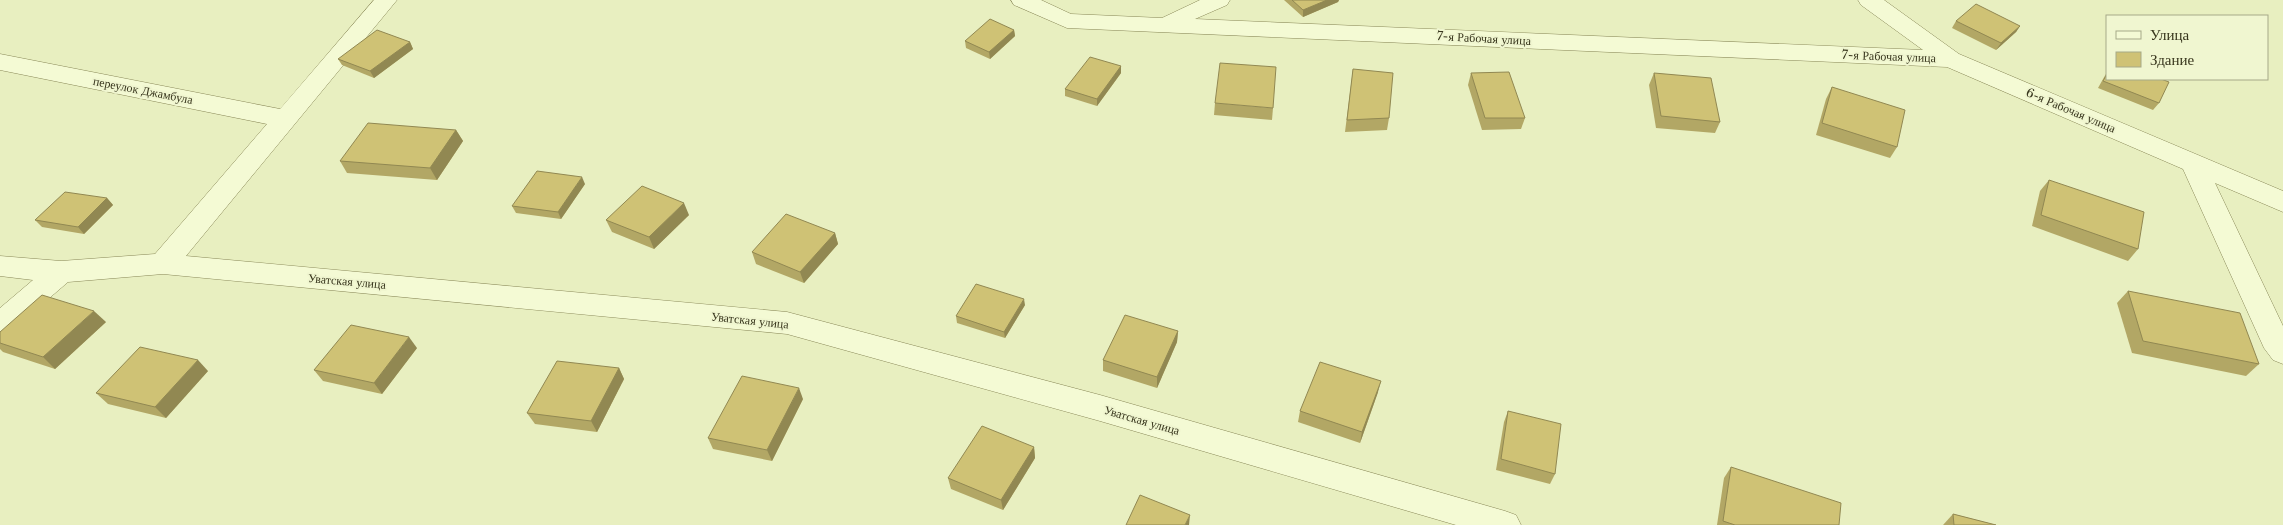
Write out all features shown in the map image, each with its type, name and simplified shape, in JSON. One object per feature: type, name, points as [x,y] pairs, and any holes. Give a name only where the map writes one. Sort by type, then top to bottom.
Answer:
[{"type":"street","points":[[163,264],[386,0]]},
{"type":"street","name":"7-я Рабочая улица","points":[[1022,0],[1067,21],[1951,59]]},
{"type":"street","points":[[1165,24],[1219,0]]},
{"type":"street","name":"6-я Рабочая улица","points":[[1869,0],[1951,59],[2283,202]]},
{"type":"street","name":"переулок Джамбула","points":[[0,62],[286,119]]},
{"type":"street","points":[[2193,163],[2279,348],[2283,352]]},
{"type":"street","name":"Уватская улица","points":[[0,266],[61,272],[163,264],[787,323],[1100,408],[1505,525]]},
{"type":"street","points":[[0,324],[61,272]]},
{"type":"building","points":[[1292,0],[1327,0],[1303,10]]},
{"type":"building","points":[[1976,4],[2020,26],[2001,43],[1956,21]]},
{"type":"building","points":[[990,19],[1014,30],[989,52],[965,41]]},
{"type":"building","points":[[377,30],[410,42],[370,71],[338,59]]},
{"type":"building","points":[[1090,57],[1121,66],[1097,99],[1065,89]]},
{"type":"building","points":[[1220,63],[1276,67],[1273,108],[1215,103]]},
{"type":"building","points":[[1353,69],[1393,73],[1389,118],[1347,120]]},
{"type":"building","points":[[1509,72],[1525,118],[1485,118],[1471,73]]},
{"type":"building","points":[[1654,73],[1711,78],[1720,122],[1661,116]]},
{"type":"building","points":[[2106,76],[2106,80],[2164,80],[2169,82],[2159,103],[2103,81]]},
{"type":"building","points":[[1832,87],[1905,110],[1897,147],[1822,123]]},
{"type":"building","points":[[368,123],[456,130],[430,168],[340,161]]},
{"type":"building","points":[[537,171],[582,177],[558,212],[512,206]]},
{"type":"building","points":[[2049,180],[2144,212],[2138,249],[2041,215]]},
{"type":"building","points":[[642,186],[684,203],[649,237],[606,220]]},
{"type":"building","points":[[65,192],[107,198],[78,227],[35,220]]},
{"type":"building","points":[[786,214],[835,233],[800,272],[752,252]]},
{"type":"building","points":[[976,284],[1024,299],[1004,332],[956,316]]},
{"type":"building","points":[[2128,291],[2240,313],[2259,364],[2143,341]]},
{"type":"building","points":[[42,295],[94,311],[43,357],[0,343],[0,332]]},
{"type":"building","points":[[1125,315],[1178,331],[1157,377],[1103,360]]},
{"type":"building","points":[[351,325],[409,337],[374,383],[314,370]]},
{"type":"building","points":[[140,347],[198,360],[155,407],[96,393]]},
{"type":"building","points":[[557,361],[619,368],[591,421],[527,413]]},
{"type":"building","points":[[1320,362],[1381,381],[1362,432],[1300,411]]},
{"type":"building","points":[[742,376],[799,388],[767,450],[708,438]]},
{"type":"building","points":[[1508,411],[1561,424],[1555,474],[1501,459]]},
{"type":"building","points":[[982,426],[1034,447],[1001,500],[948,478]]},
{"type":"building","points":[[1731,467],[1841,503],[1839,525],[1735,525],[1723,521]]},
{"type":"building","points":[[1140,495],[1190,515],[1185,525],[1126,525]]},
{"type":"building","points":[[1953,514],[1996,525],[1954,525]]}]
